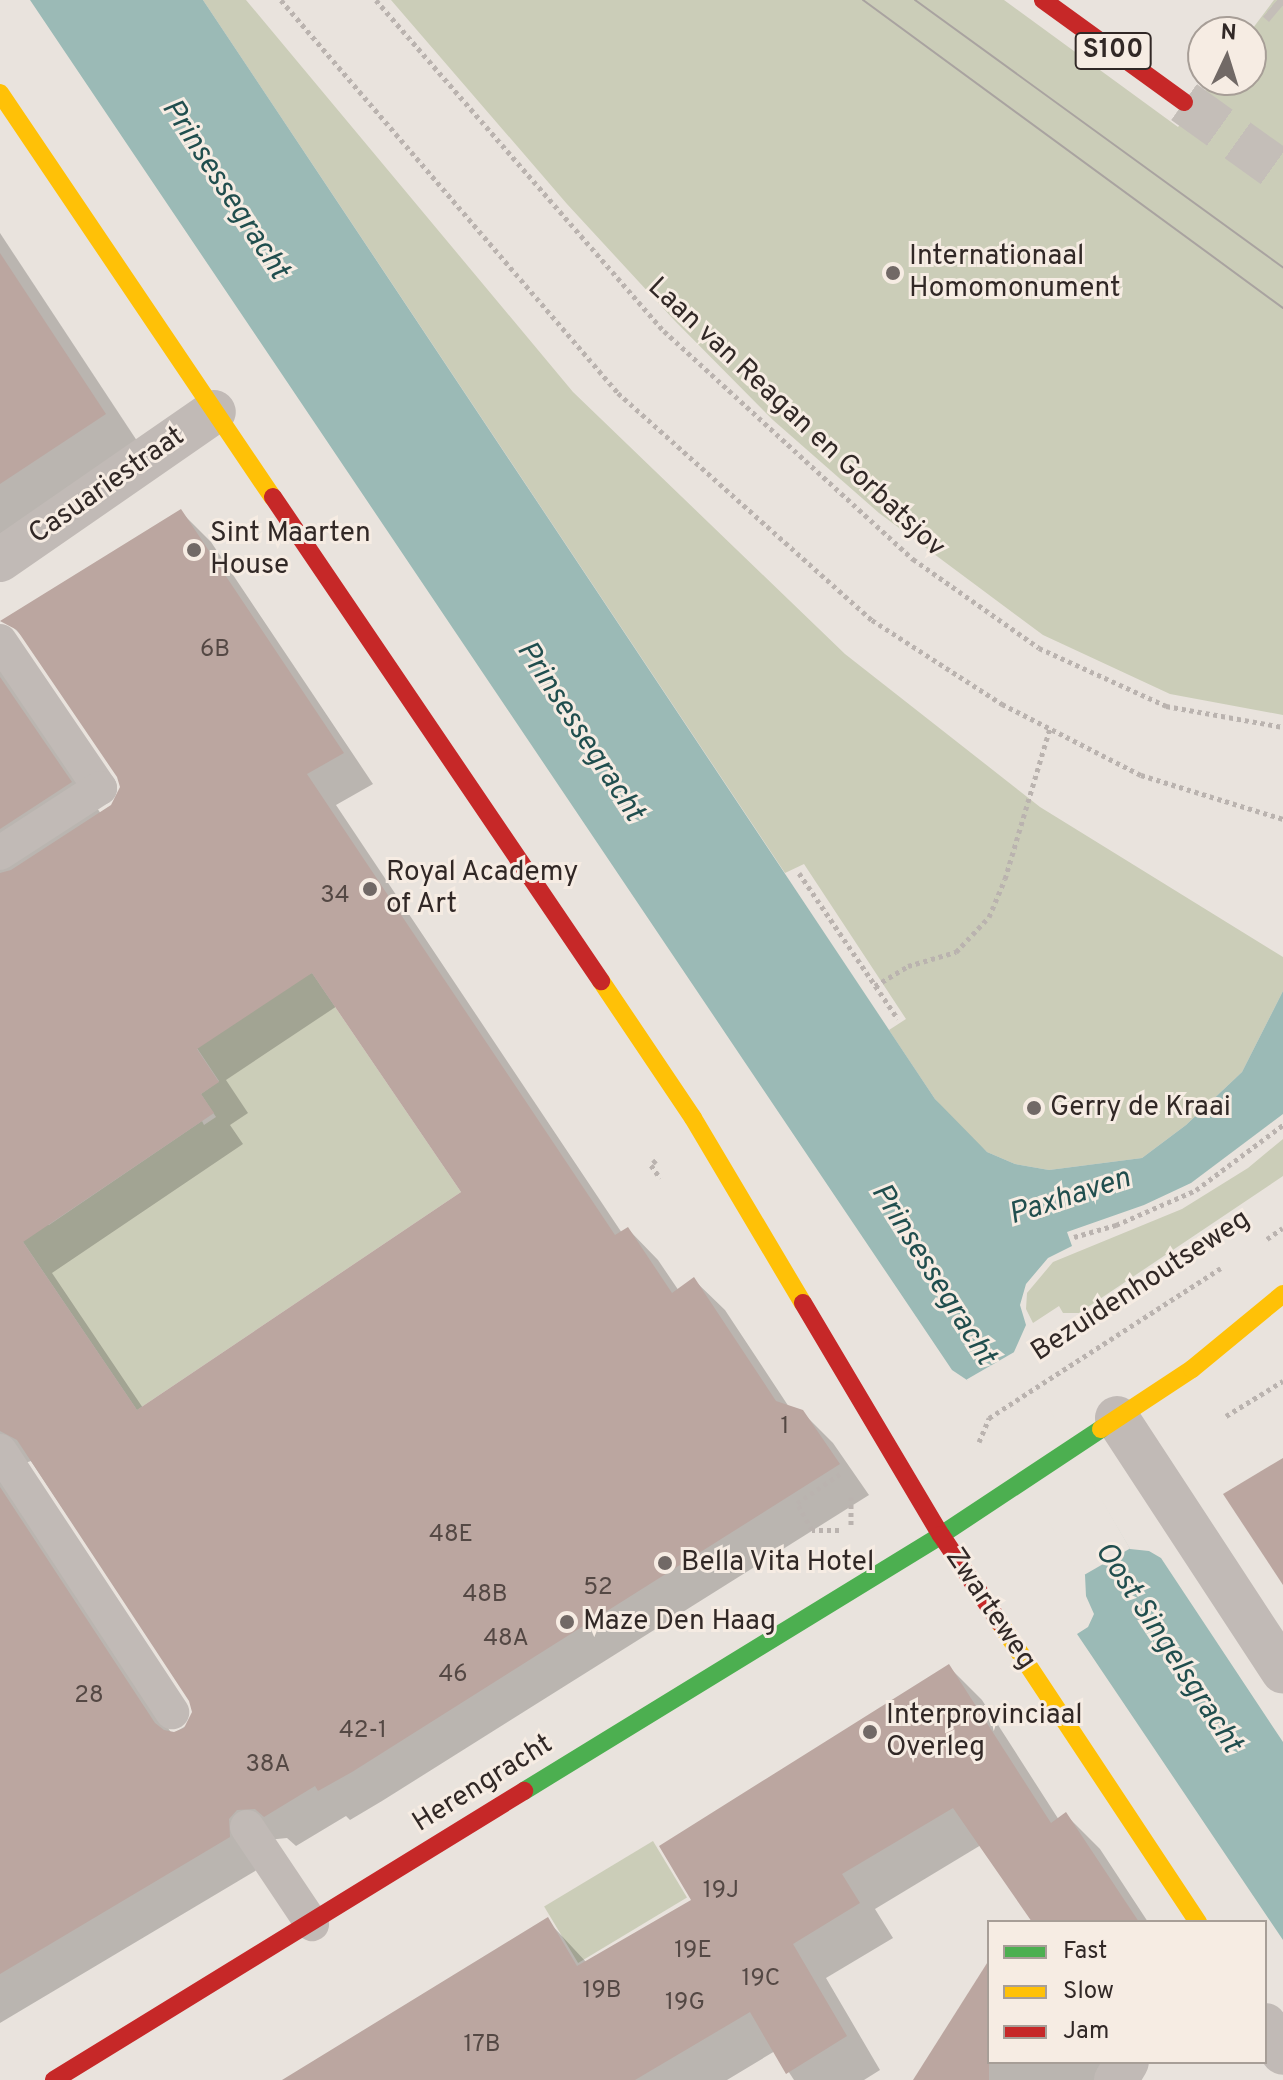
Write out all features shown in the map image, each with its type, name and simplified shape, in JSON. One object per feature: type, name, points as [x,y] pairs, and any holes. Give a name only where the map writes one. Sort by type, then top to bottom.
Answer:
[{"type":"street","name":"S100","points":[[1043,0],[1184,102]]},
{"type":"street","points":[[0,93],[693,1118],[941,1535],[1192,1369],[1283,1294]]},
{"type":"street","name":"Casuariestraat","points":[[0,560],[214,412]]},
{"type":"street","points":[[1192,1369],[1270,1331]]},
{"type":"street","points":[[1117,1418],[1283,1672]]},
{"type":"street","name":"Zwarteweg","points":[[941,1535],[1197,1920]]},
{"type":"street","name":"Herengracht","points":[[54,2080],[941,1535]]},
{"type":"street","points":[[1267,2028],[1283,2053]]},
{"type":"lane","points":[[0,641],[100,788],[0,853]]},
{"type":"lane","points":[[0,1451],[172,1712]]},
{"type":"lane","points":[[247,1827],[312,1924]]},
{"type":"path","points":[[281,0],[618,393],[872,620],[1002,704],[1141,775],[1283,819]]},
{"type":"path","name":"Laan van Reagan en Gorbatsjov","points":[[376,0],[664,331],[913,559],[1039,648],[1166,706],[1283,727]]},
{"type":"path","points":[[875,986],[908,966],[956,952],[989,917],[1005,879],[1050,728]]},
{"type":"path","points":[[799,873],[898,1019]]},
{"type":"path","points":[[1074,1237],[1116,1225],[1196,1190],[1283,1125]]},
{"type":"path","name":"Bezuidenhoutseweg","points":[[1257,1245],[1283,1228]]},
{"type":"path","name":"Bezuidenhoutseweg","points":[[989,1418],[1231,1262]]},
{"type":"path","points":[[797,1503],[811,1494]]},
{"type":"green space","points":[[203,0],[246,0],[573,392],[845,654],[1040,807],[1283,957],[1283,991],[1242,1072],[1186,1125],[1142,1158],[1049,1170],[1015,1164],[987,1152],[959,1127],[935,1099],[889,1030],[906,1019],[804,864],[785,873]]},
{"type":"green space","points":[[391,0],[1004,0],[1178,127],[1202,96],[1267,96],[1267,16],[1262,16],[1274,0],[1283,0],[1283,715],[1170,694],[1043,635],[879,513],[773,420],[675,321],[567,204]]},
{"type":"green space","points":[[312,973],[461,1192],[137,1410],[11,1224],[49,1225],[202,1121],[204,1125],[216,1117],[201,1094],[219,1081],[187,1033]]},
{"type":"green space","points":[[1283,1139],[1283,1176],[1079,1313],[1063,1313],[1059,1306],[1033,1323],[1026,1309],[1027,1293],[1053,1262],[1182,1209],[1248,1168]]},
{"type":"green space","points":[[653,1841],[687,1898],[578,1963],[544,1906]]},
{"type":"water","points":[[30,0],[203,0],[935,1099],[987,1152],[1015,1164],[1049,1170],[1142,1158],[1186,1125],[1242,1072],[1283,991],[1283,1114],[1191,1183],[1144,1205],[1067,1232],[1072,1246],[1048,1258],[1026,1284],[1020,1305],[1026,1325],[1014,1352],[1130,1549],[1149,1551],[1161,1558],[1283,1742],[1283,1940],[1077,1634],[1088,1627],[1094,1614],[1086,1596],[1085,1575],[970,1382],[952,1370]]},
{"type":"pier","points":[[1016,1351],[1130,1548],[1081,1577],[967,1380]]},
{"type":"building","points":[[0,253],[106,414],[0,484]]},
{"type":"building","points":[[181,509],[344,753],[307,774],[615,1235],[628,1227],[672,1293],[694,1277],[776,1401],[803,1410],[840,1464],[352,1772],[318,1791],[315,1786],[264,1817],[255,1809],[237,1810],[229,1819],[230,1837],[0,1974],[0,1487],[155,1723],[164,1730],[174,1732],[184,1728],[192,1712],[189,1701],[17,1440],[0,1431],[0,873],[11,870],[111,805],[120,787],[117,777],[17,630],[0,621]],"holes":[[[312,973],[461,1192],[137,1410],[23,1242],[214,1113],[201,1094],[219,1082],[197,1049]]]},
{"type":"building","points":[[0,677],[72,782],[0,829]]},
{"type":"building","points":[[1283,1458],[1283,1585],[1223,1494]]},
{"type":"building","points":[[949,1664],[1051,1823],[1066,1812],[1138,1920],[1031,1920],[953,1808],[842,1874],[860,1903],[793,1944],[847,2036],[786,2074],[750,2012],[635,2080],[282,2080],[548,1917],[577,1966],[691,1900],[659,1846]]},
{"type":"building","points":[[987,1963],[989,2080],[913,2080]]},
{"type":"tunnel","points":[[1277,0],[1283,5]]},
{"type":"tunnel","points":[[1184,102],[1283,173]]},
{"type":"tram line","points":[[863,0],[1283,308]]},
{"type":"tram line","points":[[915,0],[1283,267]]},
{"type":"traffic: fast","points":[[524,1791],[941,1535],[1101,1429]]},
{"type":"traffic: slow","points":[[0,93],[273,497]]},
{"type":"traffic: slow","points":[[601,981],[693,1118],[803,1303]]},
{"type":"traffic: slow","points":[[1101,1429],[1192,1369],[1283,1294]]},
{"type":"traffic: slow","points":[[1000,1623],[1197,1920]]},
{"type":"traffic: jam","points":[[1043,0],[1184,102]]},
{"type":"traffic: jam","points":[[273,497],[601,981]]},
{"type":"traffic: jam","points":[[803,1303],[941,1535],[1000,1623]]},
{"type":"traffic: jam","points":[[54,2080],[524,1791]]},
{"type":"place","name":"Internationaal Homomonument","points":[[893,273]]},
{"type":"place","name":"Sint Maarten House","points":[[194,550]]},
{"type":"place","name":"Royal Academy of Art","points":[[370,889]]},
{"type":"place","name":"Gerry de Kraai","points":[[1034,1108]]},
{"type":"place","name":"Bella Vita Hotel","points":[[665,1563]]},
{"type":"place","name":"Maze Den Haag","points":[[567,1622]]},
{"type":"place","name":"Interprovinciaal Overleg","points":[[870,1732]]},
{"type":"water label","name":"Prinsessegracht","points":[[224,190]]},
{"type":"water label","name":"Prinsessegracht","points":[[579,732]]},
{"type":"water label","name":"Paxhaven","points":[[1070,1198]]},
{"type":"water label","name":"Prinsessegracht","points":[[932,1275]]},
{"type":"water label","name":"Oost Singelsgracht","points":[[1167,1648]]}]
